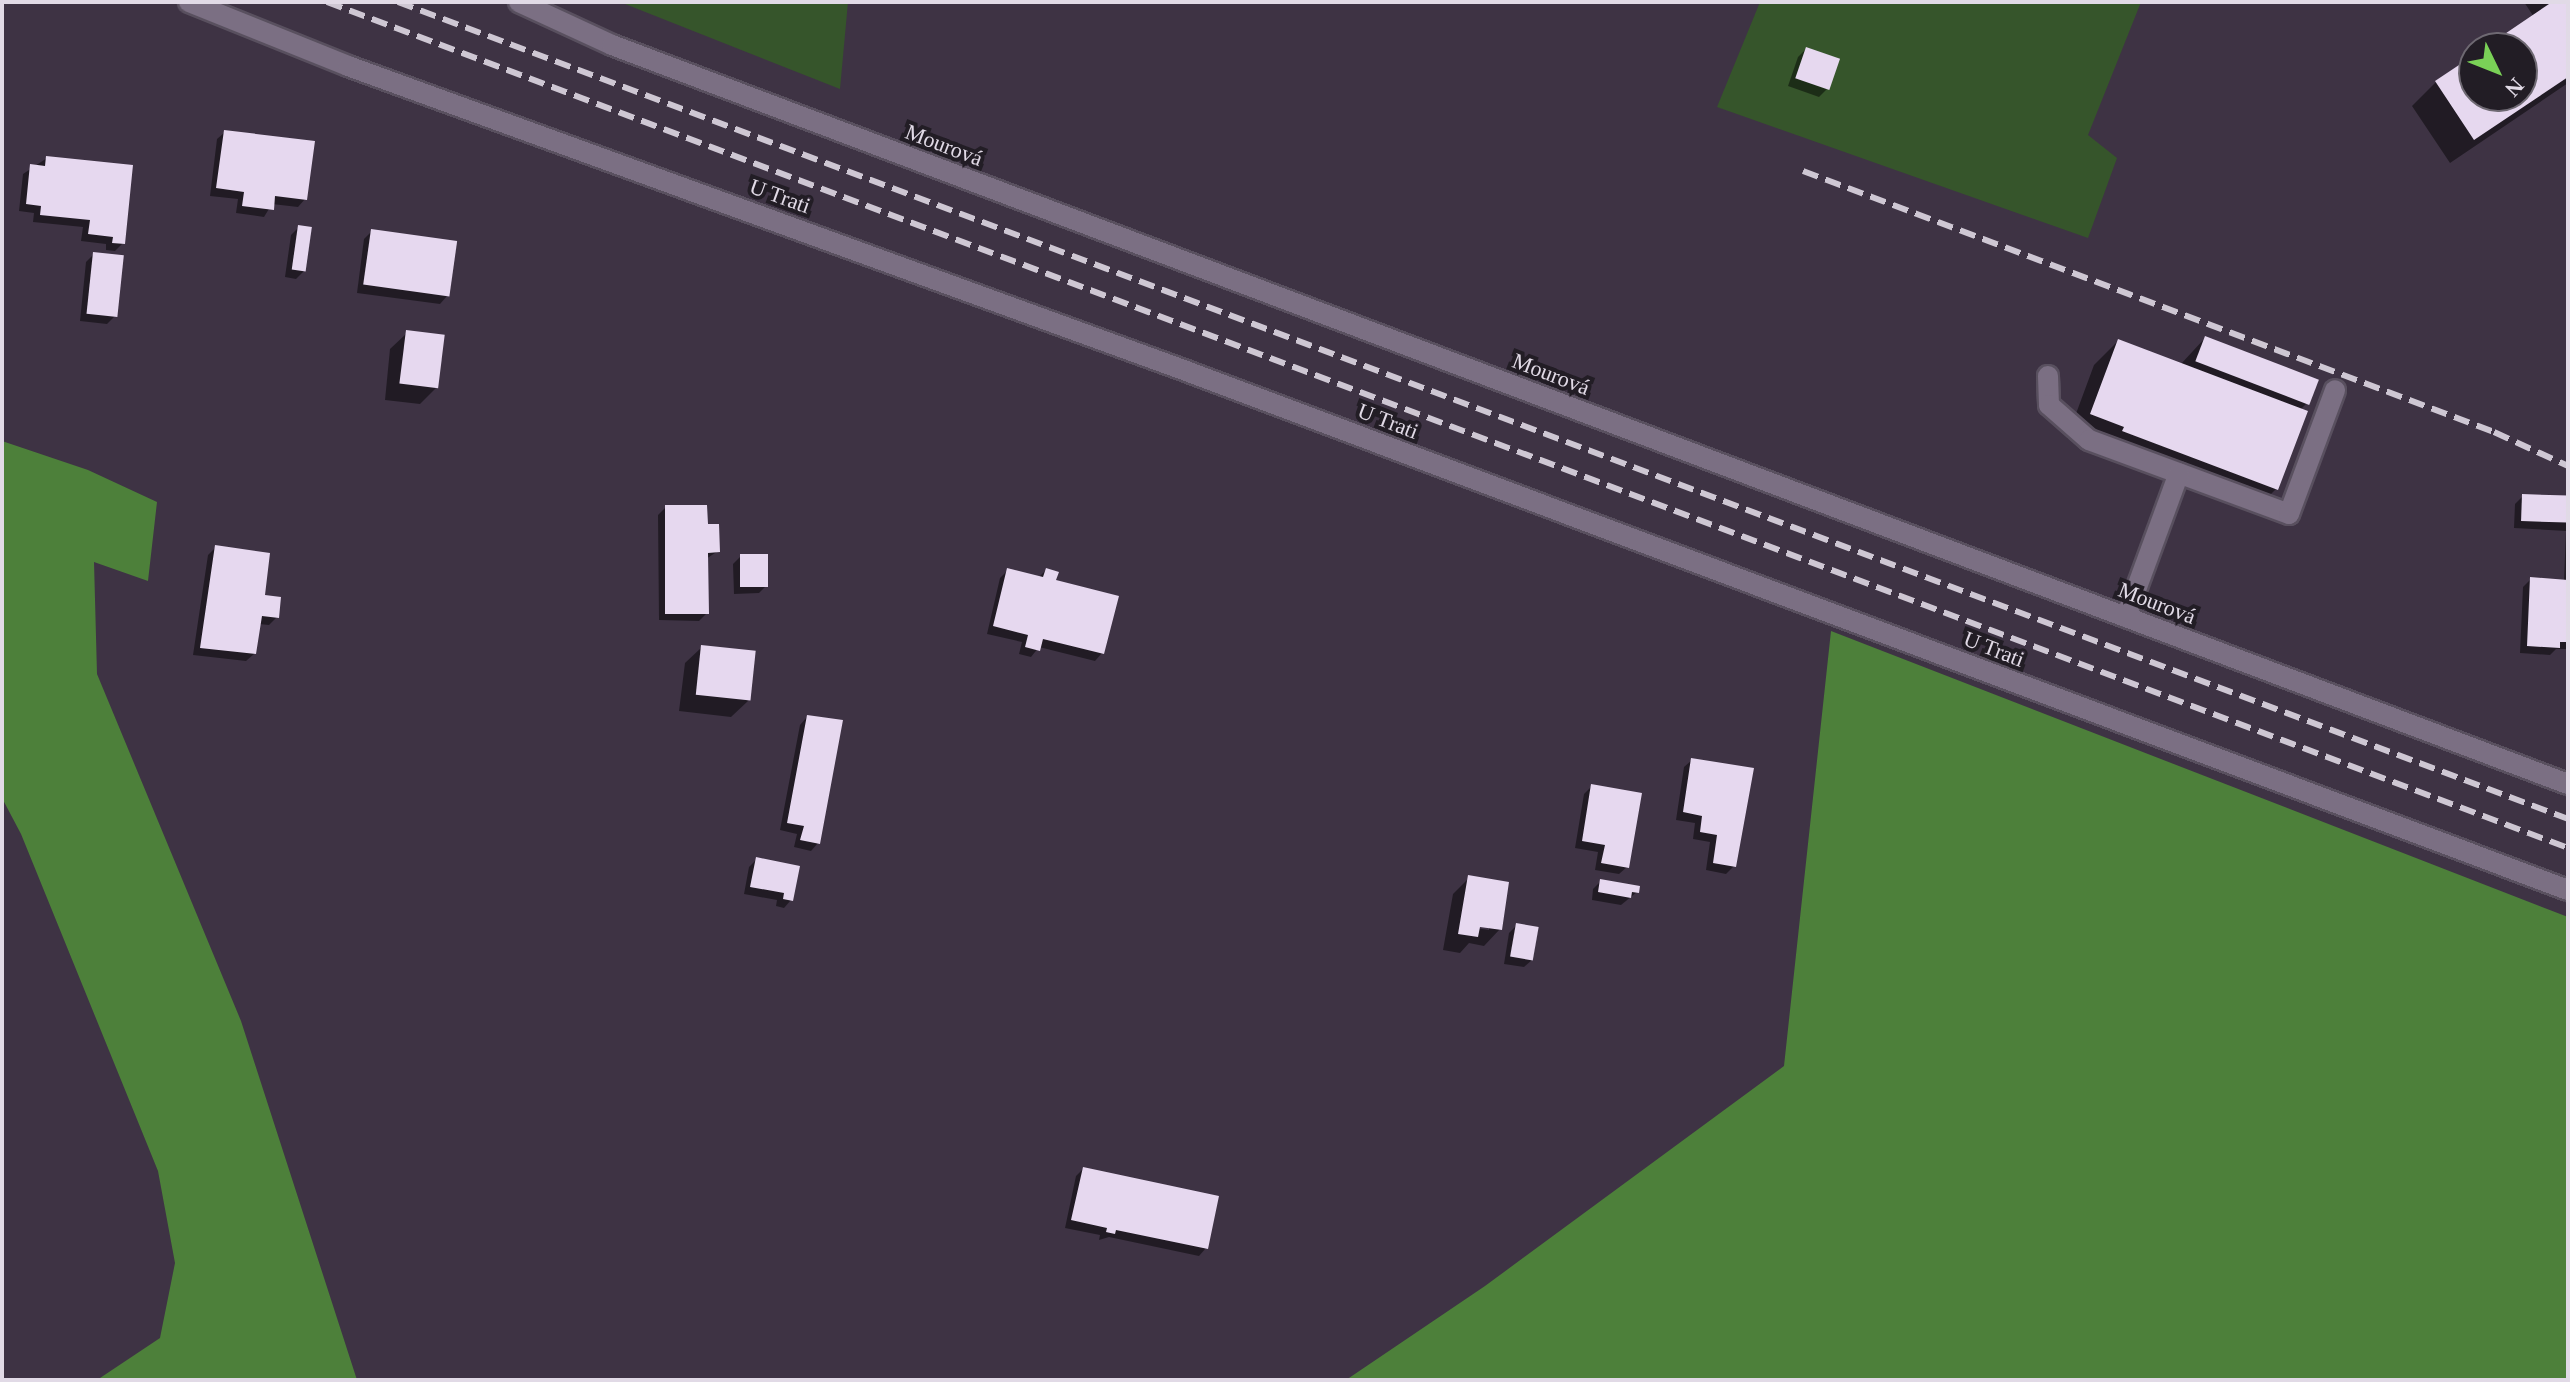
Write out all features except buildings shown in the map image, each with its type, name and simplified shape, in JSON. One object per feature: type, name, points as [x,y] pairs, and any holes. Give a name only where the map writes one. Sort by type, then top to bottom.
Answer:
[{"type":"street","name":"U Trati","points":[[189,2],[348,66],[1189,372],[2568,890]]},
{"type":"street","name":"Mourová","points":[[519,2],[612,45],[2568,784]]},
{"type":"street","points":[[2048,376],[2049,405],[2089,440],[2289,514],[2335,390]]},
{"type":"street","points":[[2126,617],[2179,473]]},
{"type":"green space","points":[[620,2],[848,2],[840,89]]},
{"type":"green space","points":[[1760,2],[2141,2],[2088,135],[2117,158],[2088,238],[1717,107]]},
{"type":"green space","points":[[2,441],[88,470],[157,502],[148,581],[94,562],[97,674],[241,1021],[357,1380],[97,1380],[160,1338],[175,1263],[158,1171],[21,834],[2,798]]},
{"type":"green space","points":[[1831,631],[2568,917],[2568,1380],[1346,1380],[1485,1286],[1784,1066]]},
{"type":"railway","points":[[327,2],[2568,848]]},
{"type":"railway","points":[[398,2],[2568,819]]},
{"type":"railway","points":[[1803,171],[2494,432],[2568,466]]}]
